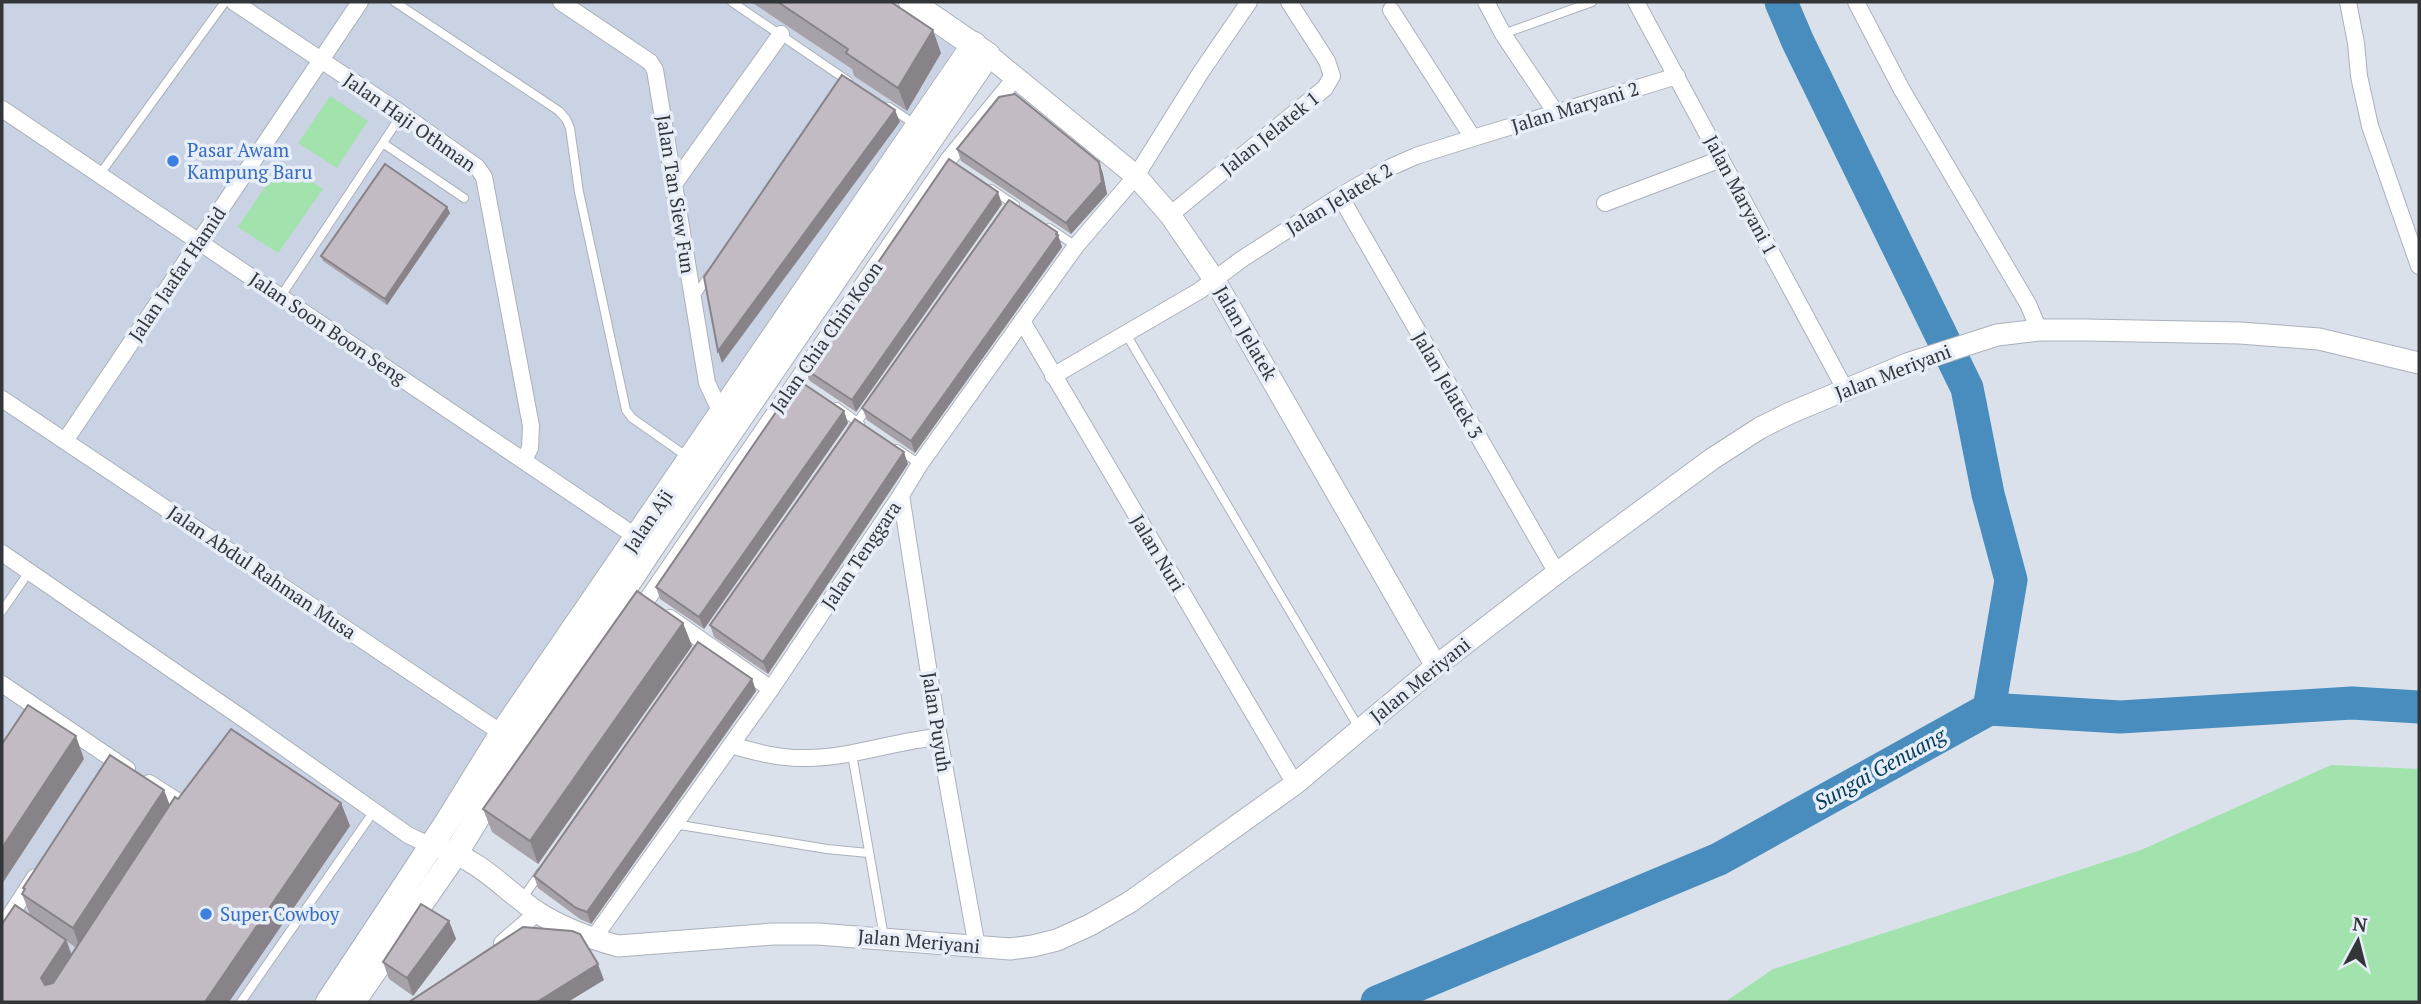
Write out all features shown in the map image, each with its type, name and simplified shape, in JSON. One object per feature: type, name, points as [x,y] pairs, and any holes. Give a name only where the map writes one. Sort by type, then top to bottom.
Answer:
[{"type":"main road","points":[[911,2],[981,49]]},
{"type":"main road","name":"Jalan Aji","points":[[328,1002],[431,846],[628,588],[644,542],[981,49]]},
{"type":"main road","name":"Jalan Aji","points":[[353,1002],[456,853],[512,739]]},
{"type":"street","name":"Jalan Haji Othman","points":[[234,2],[402,114],[477,167],[484,177],[531,426],[530,449],[524,460]]},
{"type":"street","name":"Jalan Jaafar Hamid","points":[[65,442],[360,2]]},
{"type":"street","name":"Jalan Tan Siew Fun","points":[[561,2],[650,62],[655,70],[707,383],[729,418]]},
{"type":"street","points":[[1136,176],[1201,72],[1249,2]]},
{"type":"street","name":"Jalan Jelatek 1","points":[[1170,215],[1325,88],[1332,76],[1327,61],[1289,2]]},
{"type":"street","points":[[1486,2],[1503,34],[1556,113]]},
{"type":"street","name":"Jalan Maryani 1","points":[[1636,2],[1846,389]]},
{"type":"street","points":[[1856,2],[1902,90],[2028,304],[2039,330]]},
{"type":"street","points":[[2348,2],[2370,126],[2419,266]]},
{"type":"street","points":[[1391,10],[1473,138]]},
{"type":"street","points":[[674,184],[781,34]]},
{"type":"street","name":"Jalan Jelatek","points":[[981,49],[1136,176],[1170,215],[1214,279],[1436,666]]},
{"type":"street","name":"Jalan Maryani 2","points":[[1473,138],[1677,76]]},
{"type":"street","name":"Jalan Chia Chin Koon","points":[[628,588],[802,383],[1014,78]]},
{"type":"street","name":"Jalan Soon Boon Seng","points":[[2,109],[644,542]]},
{"type":"street","points":[[923,136],[953,164]]},
{"type":"street","name":"Jalan Jelatek 2","points":[[1053,376],[1199,291],[1340,196],[1391,167],[1473,138]]},
{"type":"street","points":[[1605,203],[1721,159]]},
{"type":"street","name":"Jalan Tenggara","points":[[593,939],[771,689],[920,464],[1076,246],[1136,176]]},
{"type":"street","name":"Jalan Jelatek 3","points":[[1340,196],[1557,573]]},
{"type":"street","name":"Jalan Nuri","points":[[1022,321],[1294,784]]},
{"type":"street","name":"Jalan Meriyani","points":[[431,846],[456,853],[482,868],[530,906],[593,939],[618,946],[773,934],[843,934],[977,947],[1010,949],[1033,946],[1057,940],[1130,902],[1294,784],[1436,666],[1672,487],[1738,442],[1790,413],[1846,389],[1906,364],[1997,335],[2039,330],[2240,333],[2319,339],[2419,363]]},
{"type":"street","name":"Jalan Abdul Rahman Musa","points":[[2,399],[512,739]]},
{"type":"street","name":"Jalan Puyuh","points":[[901,495],[939,737],[977,947]]},
{"type":"street","points":[[2,553],[244,727],[408,835],[431,846]]},
{"type":"street","points":[[628,588],[771,689]]},
{"type":"street","points":[[2,684],[108,764],[182,811],[201,785]]},
{"type":"street","points":[[731,745],[775,756],[803,758],[852,754],[939,737]]},
{"type":"street","points":[[2,928],[17,915],[41,868]]},
{"type":"street","points":[[487,954],[530,906]]},
{"type":"lane","points":[[100,174],[225,2]]},
{"type":"lane","points":[[395,2],[566,118],[570,128],[579,192],[626,410],[632,418],[698,464]]},
{"type":"lane","points":[[732,2],[853,84]]},
{"type":"lane","points":[[1503,34],[1592,2]]},
{"type":"lane","points":[[835,88],[843,77]]},
{"type":"lane","points":[[886,105],[923,136]]},
{"type":"lane","points":[[281,296],[402,114]]},
{"type":"lane","points":[[384,144],[464,198]]},
{"type":"lane","points":[[980,182],[1022,210]]},
{"type":"lane","points":[[1004,214],[1011,203]]},
{"type":"lane","points":[[1044,225],[1076,246]]},
{"type":"lane","points":[[693,299],[716,266]]},
{"type":"lane","points":[[1126,334],[1359,728]]},
{"type":"lane","points":[[850,432],[873,400]]},
{"type":"lane","points":[[827,401],[868,429]]},
{"type":"lane","points":[[889,443],[920,464]]},
{"type":"lane","points":[[2,611],[29,572]]},
{"type":"lane","points":[[852,754],[885,938]]},
{"type":"lane","points":[[241,1002],[374,811]]},
{"type":"lane","points":[[674,824],[827,849],[868,853]]},
{"type":"lane","points":[[530,906],[545,866]]},
{"type":"shaded area","points":[[2,2],[886,2],[955,48],[695,431],[314,1002],[2,1002]]},
{"type":"green space","points":[[330,96],[368,121],[337,168],[298,143]]},
{"type":"green space","points":[[282,162],[323,189],[278,253],[238,227]]},
{"type":"green space","points":[[2331,765],[2419,769],[2419,1002],[1725,1002],[1773,969],[2141,850]]},
{"type":"building","points":[[778,2],[891,2],[933,30],[898,88],[846,53],[848,49]]},
{"type":"building","points":[[842,75],[895,110],[718,351],[704,277]]},
{"type":"building","points":[[1015,94],[1099,162],[1102,182],[1066,223],[957,149],[999,97]]},
{"type":"building","points":[[949,159],[998,192],[852,400],[805,369]]},
{"type":"building","points":[[385,164],[447,207],[385,299],[321,256]]},
{"type":"building","points":[[1009,200],[1058,235],[911,441],[862,408]]},
{"type":"building","points":[[798,380],[844,411],[699,617],[656,587]]},
{"type":"building","points":[[855,419],[904,452],[763,662],[710,625]]},
{"type":"building","points":[[637,591],[683,623],[530,841],[483,809]]},
{"type":"building","points":[[698,642],[752,679],[587,912],[576,908],[534,876]]},
{"type":"building","points":[[28,705],[76,736],[2,848],[2,744]]},
{"type":"building","name":"Super Cowboy","points":[[231,729],[341,803],[205,1002],[2,1002],[2,924],[15,905],[66,940],[41,978],[45,985],[53,983],[175,797],[178,799]]},
{"type":"building","points":[[110,755],[164,790],[73,928],[22,894],[25,889],[23,888]]},
{"type":"building","points":[[421,904],[449,921],[407,978],[383,962]]},
{"type":"building","points":[[523,927],[580,934],[598,964],[537,1002],[409,1002]]},
{"type":"waterway","points":[[1781,2],[1967,388],[1988,494],[2011,580],[1989,709]]},
{"type":"waterway","name":"Sungai Genuang","points":[[1377,1002],[1719,859],[1989,709],[2120,717],[2352,703],[2419,707]]},
{"type":"place","name":"Pasar Awam Kampung Baru","points":[[173,161]]},
{"type":"place","name":"Super Cowboy","points":[[206,914]]}]
